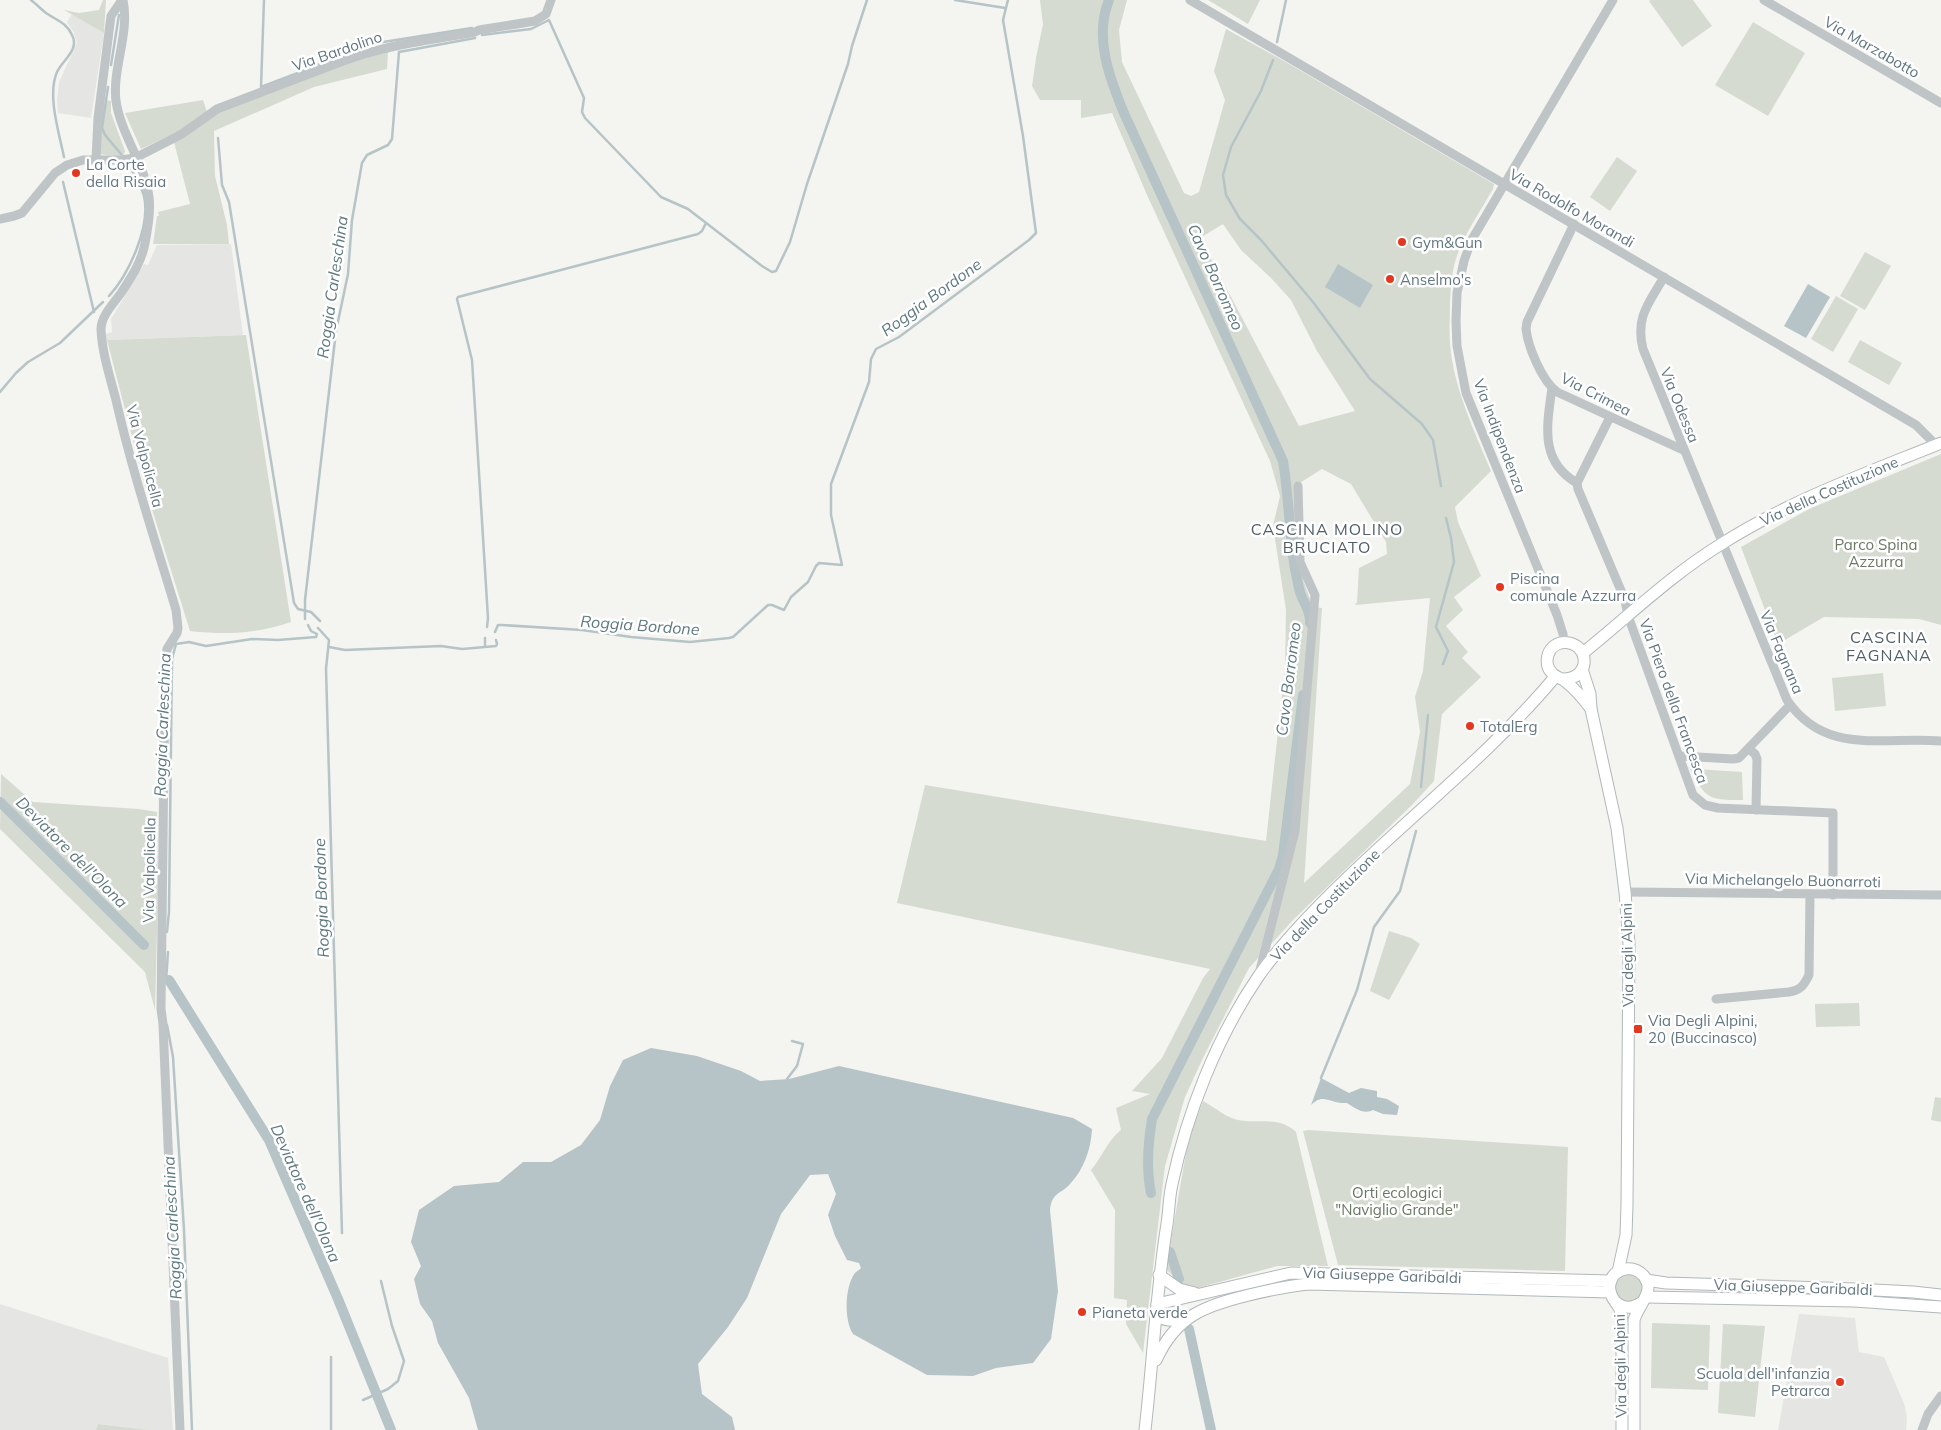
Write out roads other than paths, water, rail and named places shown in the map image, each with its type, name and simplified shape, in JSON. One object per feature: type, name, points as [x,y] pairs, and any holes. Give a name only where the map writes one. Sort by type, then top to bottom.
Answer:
[{"type":"street","points":[[122,0],[126,14],[116,100],[119,116],[136,158]]},
{"type":"street","points":[[96,160],[98,118],[110,16],[122,0]]},
{"type":"street","name":"Via Bardolino","points":[[0,218],[22,213],[55,173],[67,165],[83,160],[136,158],[182,134],[217,109],[342,61],[361,54],[400,45],[532,22],[544,16],[551,0]]},
{"type":"street","name":"Via Rodolfo Morandi","points":[[1190,0],[1916,425],[1939,444]]},
{"type":"street","name":"Via Indipendenza","points":[[1564,642],[1557,615],[1466,393],[1457,346],[1457,293],[1464,261],[1471,241],[1612,0]]},
{"type":"street","name":"Via Marzabotto","points":[[1764,0],[1941,103]]},
{"type":"street","name":"Via Valpolicella","points":[[136,158],[146,182],[149,197],[150,212],[145,244],[139,263],[110,308],[101,326],[104,350],[121,422],[178,622],[177,633],[167,648],[165,672],[161,1009],[180,1430]]},
{"type":"street","name":"Via Crimea","points":[[1574,224],[1527,322],[1526,329],[1542,374],[1552,388],[1683,450]]},
{"type":"street","name":"Via Odessa","points":[[1664,277],[1641,321],[1640,339],[1683,450],[1722,543]]},
{"type":"street","points":[[1552,388],[1546,432],[1549,444],[1560,469],[1578,483],[1610,417]]},
{"type":"street","name":"Via della Costituzione","points":[[1583,653],[1667,582],[1722,543],[1791,505],[1939,444]]},
{"type":"street","name":"Via Piero della Francesca","points":[[1578,483],[1578,489],[1625,600],[1628,616],[1693,794],[1704,805],[1718,808],[1756,810]]},
{"type":"street","points":[[1257,979],[1295,831],[1314,614],[1315,595],[1300,562],[1298,486]]},
{"type":"street","name":"Via Fagnana","points":[[1722,543],[1784,694],[1790,705],[1805,721],[1819,731],[1838,738],[1869,741],[1941,741]]},
{"type":"street","points":[[1559,678],[1575,677],[1582,669],[1584,663],[1583,653],[1574,644],[1564,642],[1553,647],[1549,652],[1548,667],[1559,678],[1583,698],[1591,709]]},
{"type":"street","name":"Via degli Alpini","points":[[1582,669],[1590,694],[1591,709],[1617,828],[1625,892],[1629,944],[1626,1235],[1630,1256],[1637,1271]]},
{"type":"street","name":"Via della Costituzione","points":[[1145,1430],[1153,1366],[1159,1275],[1171,1185],[1182,1137],[1222,1040],[1257,979],[1280,949],[1345,880],[1517,720],[1559,678]]},
{"type":"street","points":[[1679,756],[1733,760],[1739,758],[1790,705]]},
{"type":"street","points":[[1749,749],[1755,754],[1756,758],[1756,810],[1833,814],[1833,895]]},
{"type":"street","name":"Via Michelangelo Buonarroti","points":[[1625,892],[1941,895]]},
{"type":"street","points":[[1716,999],[1789,992],[1797,990],[1804,985],[1809,974],[1810,894]]},
{"type":"street","name":"Via degli Alpini","points":[[1618,1272],[1626,1235]]},
{"type":"street","points":[[1634,1430],[1634,1326],[1637,1310],[1644,1300],[1648,1288],[1646,1280],[1637,1271],[1627,1269],[1618,1272],[1610,1287],[1616,1303],[1628,1307],[1644,1300]]},
{"type":"street","name":"Via Giuseppe Garibaldi","points":[[1157,1310],[1199,1294],[1291,1273],[1610,1287]]},
{"type":"street","points":[[1159,1275],[1178,1289],[1199,1294]]},
{"type":"street","name":"Via Giuseppe Garibaldi","points":[[1646,1280],[1666,1283],[1884,1290],[1941,1295]]},
{"type":"street","name":"Via Giuseppe Garibaldi","points":[[1192,1315],[1218,1303],[1278,1288],[1309,1284],[1610,1287]]},
{"type":"street","name":"Via Giuseppe Garibaldi","points":[[1644,1300],[1854,1301],[1941,1307]]},
{"type":"street","name":"Via degli Alpini","points":[[1616,1303],[1620,1309],[1622,1322],[1622,1430]]},
{"type":"street","points":[[1157,1310],[1166,1320],[1173,1321],[1192,1315]]},
{"type":"street","points":[[1153,1366],[1162,1346],[1172,1333],[1192,1315]]},
{"type":"street","points":[[1922,1430],[1928,1414],[1941,1396]]},
{"type":"waterway","points":[[31,0],[64,25],[70,31],[74,40],[70,54],[57,72],[53,92],[55,114],[64,157]]},
{"type":"waterway","name":"Roggia Carleschina","points":[[264,0],[261,87],[311,68],[348,51],[377,43],[472,28]]},
{"type":"waterway","points":[[482,35],[531,29],[549,20],[584,98],[582,112],[585,118],[661,197],[688,209],[772,272],[776,271],[790,242],[867,0]]},
{"type":"waterway","points":[[955,0],[1005,8]]},
{"type":"waterway","name":"Roggia Bordone","points":[[495,632],[498,625],[502,625],[582,630],[631,637],[690,642],[729,638],[733,637],[768,605],[784,610],[791,597],[808,582],[819,563],[842,565],[831,515],[831,484],[869,382],[871,359],[876,349],[899,337],[1036,233],[1023,136],[1003,20],[1008,0]]},
{"type":"waterway","name":"Cavo Borromeo","points":[[1109,0],[1105,14],[1103,42],[1108,70],[1118,98],[1283,461],[1295,569],[1300,592],[1309,612],[1310,623]]},
{"type":"waterway","points":[[1277,42],[1286,0]]},
{"type":"waterway","points":[[111,65],[119,15]]},
{"type":"waterway","name":"Roggia Carleschina","points":[[305,619],[305,600],[336,331],[348,274],[352,220],[362,163],[367,155],[388,145],[392,139],[399,52],[475,38]]},
{"type":"waterway","points":[[1273,60],[1261,91],[1231,147],[1223,175],[1226,195],[1240,219],[1261,240],[1313,302],[1370,379],[1422,424],[1433,440],[1441,486]]},
{"type":"waterway","points":[[108,87],[102,128],[105,135],[121,154]]},
{"type":"waterway","points":[[218,138],[222,185],[229,202],[294,603],[298,609],[311,612],[320,621]]},
{"type":"waterway","points":[[109,296],[117,287],[131,263],[137,249],[144,221],[144,196],[129,164]]},
{"type":"waterway","points":[[63,182],[94,312]]},
{"type":"waterway","points":[[487,627],[488,618],[472,360],[458,297],[698,234],[706,223]]},
{"type":"waterway","points":[[0,392],[28,362],[60,343],[103,302]]},
{"type":"waterway","points":[[1443,664],[1448,651],[1436,627],[1454,562],[1446,518]]},
{"type":"waterway","name":"Roggia Carleschina","points":[[167,932],[169,912],[172,659],[176,644],[189,642],[206,646],[252,639],[278,640],[316,637],[317,634],[311,631],[308,625]]},
{"type":"waterway","name":"Roggia Bordone","points":[[318,628],[329,640],[326,669],[342,1233]]},
{"type":"waterway","points":[[485,638],[485,646]]},
{"type":"waterway","name":"Roggia Bordone","points":[[329,647],[345,650],[441,646],[462,649],[496,646],[496,640]]},
{"type":"waterway","name":"Cavo Borromeo","points":[[1151,1193],[1148,1175],[1148,1156],[1152,1119],[1279,869],[1283,855],[1303,695]]},
{"type":"waterway","points":[[1421,787],[1428,715]]},
{"type":"waterway","name":"Deviatore dell'Olona","points":[[0,802],[144,945]]},
{"type":"waterway","points":[[1321,1078],[1357,990],[1374,927],[1400,891],[1416,831]]},
{"type":"waterway","name":"Roggia Carleschina","points":[[166,981],[168,952]]},
{"type":"waterway","name":"Deviatore dell'Olona","points":[[169,980],[269,1140],[338,1299],[391,1430]]},
{"type":"waterway","name":"Roggia Carleschina","points":[[167,1025],[173,1057],[184,1230],[192,1430]]},
{"type":"waterway","points":[[787,1079],[797,1066],[803,1044],[792,1041]]},
{"type":"waterway","name":"Cavo Borromeo","points":[[1170,1252],[1179,1279]]},
{"type":"waterway","name":"Roggia Bordone","points":[[363,1400],[388,1389],[398,1381],[404,1361],[392,1326],[381,1281]]},
{"type":"waterway","name":"Cavo Borromeo","points":[[1189,1329],[1211,1430]]},
{"type":"waterway","name":"Roggia Bordone","points":[[331,1357],[331,1430]]},
{"type":"place","name":"La Corte della Risaia","points":[[76,173]]},
{"type":"place","name":"Gym&Gun","points":[[1402,242]]},
{"type":"place","name":"Anselmo's","points":[[1390,279]]},
{"type":"place","name":"Piscina comunale Azzurra","points":[[1500,587]]},
{"type":"place","name":"TotalErg","points":[[1470,726]]},
{"type":"place","name":"Via Degli Alpini, 20 (Buccinasco)","points":[[1638,1029]]},
{"type":"place","name":"Pianeta verde","points":[[1082,1312]]},
{"type":"place","name":"Scuola dell'infanzia Petrarca","points":[[1840,1382]]},
{"type":"district","name":"CASCINA MOLINO BRUCIATO","points":[[1327,538]]},
{"type":"district","name":"CASCINA FAGNANA","points":[[1889,646]]},
{"type":"park label","name":"Parco Spina Azzurra","points":[[1876,552]]},
{"type":"park label","name":"Orti ecologici \"Naviglio Grande\"","points":[[1397,1200]]}]
